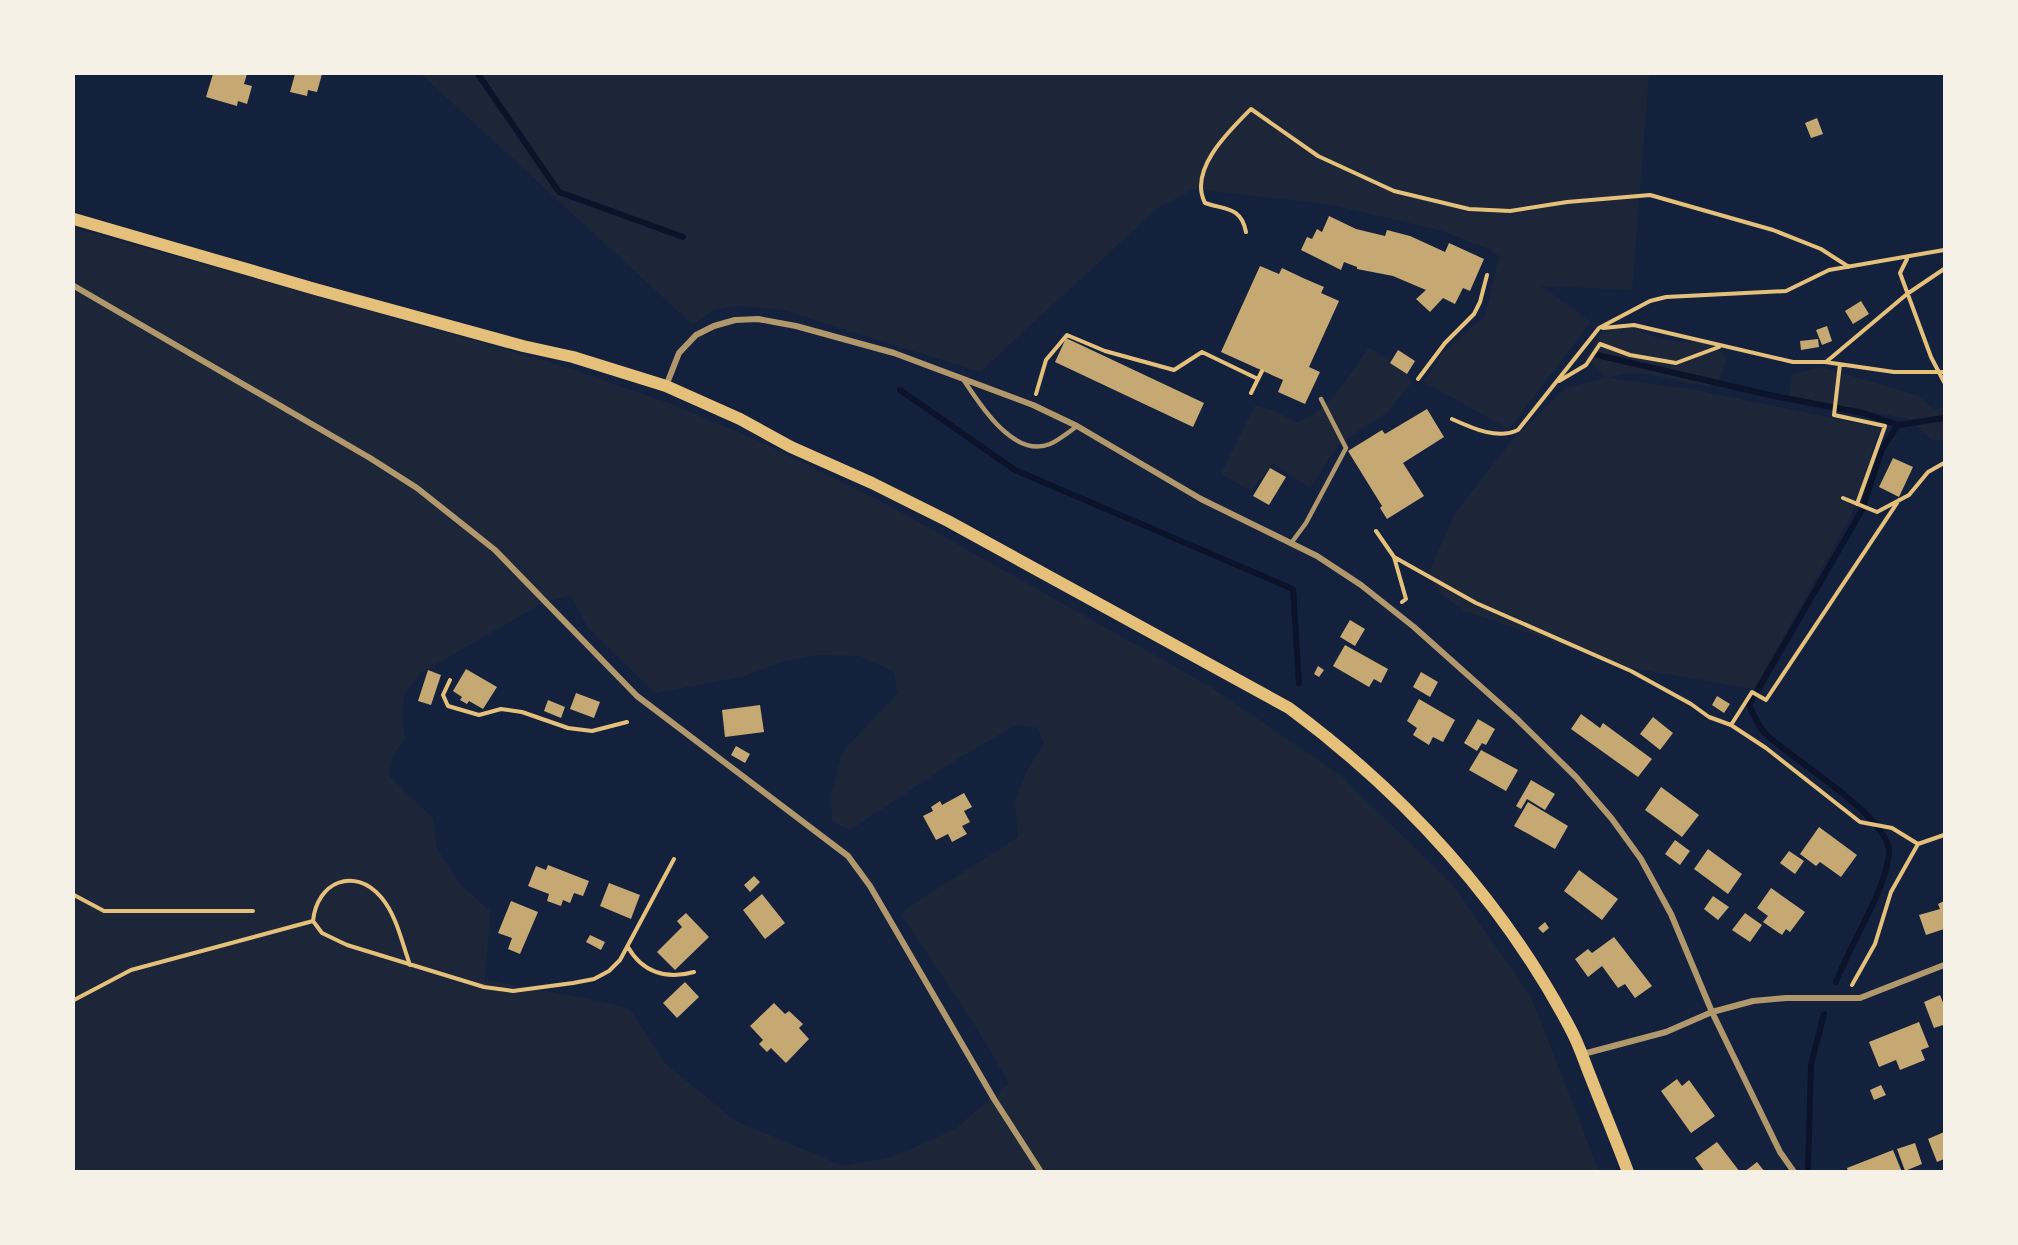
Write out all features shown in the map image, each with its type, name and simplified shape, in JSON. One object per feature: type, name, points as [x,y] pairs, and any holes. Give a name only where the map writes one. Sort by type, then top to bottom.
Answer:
[{"type":"main road","points":[[74,219],[315,290],[523,346],[573,357],[666,386],[740,419],[791,447],[872,483],[948,521],[1289,708],[1376,780],[1467,874],[1501,917],[1544,980],[1583,1054],[1628,1172]]},
{"type":"street","points":[[74,285],[370,458],[417,488],[495,550],[637,696],[848,856],[870,886],[994,1099],[1041,1172]]},
{"type":"street","points":[[666,386],[679,353],[696,335],[714,326],[747,319],[796,326],[894,353],[1033,405],[1077,426],[1201,499],[1292,542],[1361,585],[1517,719],[1576,777],[1612,819],[1641,859],[1671,914],[1712,1012],[1780,1152],[1794,1172]]},
{"type":"street","points":[[1583,1054],[1666,1032],[1712,1012],[1753,1001],[1786,998],[1860,998],[1944,965]]},
{"type":"lane","points":[[963,379],[984,411],[1000,428],[1017,440],[1034,447],[1049,445],[1077,426]]},
{"type":"lane","points":[[1292,542],[1306,523],[1346,448],[1321,399]]},
{"type":"path","points":[[1246,232],[1241,216],[1234,210],[1205,203],[1200,185],[1206,167],[1218,147],[1251,109],[1318,156],[1394,191],[1469,209],[1510,211],[1567,202],[1650,195],[1773,230],[1821,249],[1849,267]]},
{"type":"path","points":[[1452,419],[1473,429],[1510,434],[1518,430],[1599,328],[1650,301],[1666,297],[1786,291],[1829,270],[1944,250]]},
{"type":"path","points":[[1907,258],[1899,273],[1944,382]]},
{"type":"path","points":[[1825,362],[1907,294],[1944,269]]},
{"type":"path","points":[[1418,379],[1445,343],[1474,314],[1480,302],[1487,275]]},
{"type":"path","points":[[1599,328],[1634,325],[1719,347],[1793,362],[1825,362],[1894,372],[1944,372]]},
{"type":"path","points":[[1033,405],[1046,360],[1067,335],[1105,351],[1174,370],[1202,352],[1258,379]]},
{"type":"path","points":[[1556,383],[1586,365],[1600,344],[1630,355],[1676,363],[1719,347]]},
{"type":"path","points":[[1840,364],[1834,415],[1885,426],[1861,506]]},
{"type":"path","points":[[1251,393],[1262,371]]},
{"type":"path","points":[[1843,498],[1877,512],[1909,495],[1928,472],[1944,463]]},
{"type":"path","points":[[1731,725],[1752,692],[1766,700],[1899,500]]},
{"type":"path","points":[[1376,531],[1385,540],[1394,557],[1406,599],[1393,611]]},
{"type":"path","points":[[1394,557],[1476,603],[1631,671],[1691,704],[1709,717],[1731,725],[1766,748],[1860,822],[1892,828],[1918,844]]},
{"type":"path","points":[[450,680],[443,695],[448,706],[465,713],[479,715],[501,709],[522,712],[568,728],[592,731],[627,722]]},
{"type":"path","points":[[1843,998],[1875,944],[1891,892],[1918,844],[1944,835]]},
{"type":"path","points":[[410,965],[393,917],[382,898],[372,889],[356,883],[339,882],[324,890],[315,904],[312,921],[322,933],[347,945],[410,965],[484,987],[513,991],[594,980],[609,971],[628,946],[675,859]]},
{"type":"path","points":[[74,895],[104,911],[253,911]]},
{"type":"path","points":[[74,1000],[131,970],[312,921]]},
{"type":"path","points":[[628,946],[635,958],[652,972],[672,975],[694,972]]},
{"type":"shaded area","points":[[421,74],[1649,74],[1632,290],[1541,286],[1591,322],[1509,429],[1424,382],[1443,353],[1485,316],[1499,256],[1489,249],[1442,231],[1333,205],[1194,189],[1158,208],[980,372],[783,310],[741,306],[714,310],[693,325]]},
{"type":"shaded area","points":[[74,228],[544,360],[669,403],[759,441],[886,504],[1211,687],[1341,776],[1453,885],[1532,999],[1599,1171],[74,1171]],"holes":[[[570,595],[588,628],[655,693],[742,677],[782,662],[817,655],[860,656],[893,671],[898,693],[842,752],[831,796],[832,822],[850,830],[956,760],[1016,725],[1038,728],[1044,744],[1026,772],[1015,802],[1018,837],[906,909],[902,915],[973,1022],[1009,1083],[955,1129],[892,1157],[843,1166],[734,1120],[665,1063],[630,1009],[600,1001],[485,980],[490,911],[460,884],[437,848],[433,818],[389,776],[393,755],[405,739],[402,718],[404,695],[419,674],[541,604]]]},
{"type":"shaded area","points":[[1619,323],[1662,339],[1685,342],[1708,340],[1727,358],[1717,385],[1702,385],[1638,373],[1609,378],[1697,390],[1880,428],[1852,514],[1754,689],[1626,667],[1463,610],[1441,595],[1429,572],[1455,513],[1513,439],[1565,388],[1606,378],[1586,358],[1601,333]]},
{"type":"shaded area","points":[[1369,347],[1407,374],[1411,383],[1389,411],[1339,444],[1310,488],[1273,463],[1251,491],[1221,474],[1255,406],[1269,409],[1297,422],[1309,418],[1329,402]]},
{"type":"shaded area","points":[[1821,367],[1917,395],[1934,409],[1944,409],[1944,439],[1933,441],[1909,419],[1789,396],[1792,374]]},
{"type":"building","points":[[213,74],[247,74],[244,84],[252,86],[247,104],[238,101],[237,106],[206,97]]},
{"type":"building","points":[[295,74],[322,74],[317,92],[308,90],[307,96],[290,92]]},
{"type":"building","points":[[1817,118],[1823,134],[1811,138],[1805,123]]},
{"type":"building","points":[[1329,216],[1356,229],[1385,236],[1387,230],[1410,236],[1445,252],[1449,243],[1484,259],[1470,291],[1463,288],[1455,304],[1443,298],[1430,312],[1416,299],[1426,290],[1393,276],[1357,269],[1344,262],[1341,270],[1301,250],[1307,237],[1312,239],[1317,229],[1322,232]]},
{"type":"building","points":[[1260,266],[1279,274],[1282,268],[1324,287],[1321,293],[1339,301],[1309,367],[1320,372],[1305,404],[1278,392],[1283,380],[1221,352]]},
{"type":"building","points":[[1861,301],[1869,314],[1853,324],[1845,311]]},
{"type":"building","points":[[1827,326],[1832,341],[1822,345],[1816,330]]},
{"type":"building","points":[[1066,338],[1204,403],[1193,427],[1055,362]]},
{"type":"building","points":[[1818,339],[1819,347],[1801,350],[1800,341]]},
{"type":"building","points":[[1398,350],[1415,361],[1407,374],[1390,363]]},
{"type":"building","points":[[1427,409],[1444,437],[1403,463],[1424,496],[1387,519],[1380,508],[1382,506],[1348,451],[1382,430],[1385,434]]},
{"type":"building","points":[[1893,458],[1913,467],[1899,497],[1879,487]]},
{"type":"building","points":[[1270,468],[1286,477],[1269,505],[1253,496]]},
{"type":"building","points":[[1350,620],[1365,629],[1355,646],[1340,637]]},
{"type":"building","points":[[1345,645],[1388,669],[1381,683],[1374,679],[1369,687],[1333,666]]},
{"type":"building","points":[[1318,666],[1324,670],[1319,677],[1314,674]]},
{"type":"building","points":[[466,669],[497,687],[483,709],[469,701],[467,704],[460,700],[462,697],[453,691]]},
{"type":"building","points":[[428,670],[441,675],[431,705],[418,701]]},
{"type":"building","points":[[1421,672],[1438,682],[1430,697],[1413,687]]},
{"type":"building","points":[[576,693],[600,702],[594,718],[570,709]]},
{"type":"building","points":[[1717,696],[1730,704],[1724,713],[1712,705]]},
{"type":"building","points":[[1419,699],[1455,720],[1443,742],[1433,737],[1429,745],[1413,735],[1417,728],[1407,721]]},
{"type":"building","points":[[548,700],[565,707],[561,718],[544,711]]},
{"type":"building","points":[[760,705],[764,732],[725,737],[722,710]]},
{"type":"building","points":[[1581,714],[1600,728],[1603,723],[1652,759],[1638,777],[1571,729]]},
{"type":"building","points":[[1653,717],[1673,733],[1660,750],[1640,734]]},
{"type":"building","points":[[1478,719],[1495,729],[1486,745],[1482,743],[1477,751],[1464,743]]},
{"type":"building","points":[[736,746],[750,754],[745,763],[731,755]]},
{"type":"building","points":[[1481,750],[1518,770],[1506,791],[1469,770]]},
{"type":"building","points":[[1531,780],[1555,794],[1545,810],[1527,799],[1521,809],[1516,806]]},
{"type":"building","points":[[1661,787],[1699,815],[1682,837],[1645,810]]},
{"type":"building","points":[[964,793],[972,807],[964,811],[970,822],[962,826],[967,834],[952,842],[948,834],[936,840],[923,816],[933,811],[931,807],[940,801],[942,805]]},
{"type":"building","points":[[1528,802],[1568,826],[1555,849],[1514,826]]},
{"type":"building","points":[[1819,827],[1857,855],[1841,877],[1820,862],[1816,866],[1800,854]]},
{"type":"building","points":[[1675,840],[1690,851],[1680,865],[1665,854]]},
{"type":"building","points":[[1708,849],[1742,874],[1728,894],[1694,869]]},
{"type":"building","points":[[1789,851],[1804,861],[1795,874],[1780,863]]},
{"type":"building","points":[[548,865],[589,881],[583,896],[574,893],[570,903],[563,900],[561,906],[547,901],[549,894],[528,886],[536,866],[546,870]]},
{"type":"building","points":[[1579,870],[1618,899],[1602,920],[1564,891]]},
{"type":"building","points":[[754,876],[760,882],[750,892],[744,885]]},
{"type":"building","points":[[609,883],[640,895],[631,919],[600,906]]},
{"type":"building","points":[[1771,888],[1805,912],[1790,932],[1786,929],[1782,935],[1763,922],[1768,916],[1757,908]]},
{"type":"building","points":[[762,894],[785,923],[765,939],[743,910]]},
{"type":"building","points":[[1713,896],[1729,907],[1718,920],[1704,909]]},
{"type":"building","points":[[511,901],[538,912],[520,954],[508,949],[512,938],[498,933]]},
{"type":"building","points":[[1944,901],[1944,929],[1926,935],[1919,915],[1940,909],[1938,904]]},
{"type":"building","points":[[686,913],[709,937],[675,970],[657,952],[682,927],[677,921]]},
{"type":"building","points":[[1745,913],[1762,925],[1750,942],[1732,930]]},
{"type":"building","points":[[1545,922],[1549,928],[1543,933],[1538,928]]},
{"type":"building","points":[[590,935],[605,942],[601,950],[586,942]]},
{"type":"building","points":[[1614,937],[1652,986],[1635,998],[1625,984],[1618,988],[1602,966],[1588,977],[1575,959],[1588,949],[1592,953]]},
{"type":"building","points":[[685,982],[699,997],[677,1018],[663,1003]]},
{"type":"building","points":[[1940,995],[1944,1005],[1944,1029],[1943,1025],[1934,1028],[1924,1002]]},
{"type":"building","points":[[774,1003],[785,1014],[789,1011],[803,1024],[799,1028],[809,1039],[786,1063],[771,1048],[767,1052],[759,1044],[763,1040],[750,1026]]},
{"type":"building","points":[[1919,1022],[1929,1047],[1921,1050],[1925,1060],[1900,1070],[1896,1060],[1879,1067],[1869,1042]]},
{"type":"building","points":[[1677,1079],[1682,1086],[1689,1080],[1715,1116],[1691,1133],[1661,1091]]},
{"type":"building","points":[[1881,1085],[1886,1095],[1874,1100],[1870,1090]]},
{"type":"building","points":[[1944,1132],[1944,1159],[1937,1162],[1928,1139]]},
{"type":"building","points":[[1717,1142],[1740,1172],[1705,1172],[1695,1158]]},
{"type":"building","points":[[1915,1143],[1922,1164],[1905,1171],[1897,1149]]},
{"type":"building","points":[[1893,1150],[1902,1172],[1848,1172],[1847,1168]]},
{"type":"building","points":[[1757,1162],[1765,1172],[1744,1172]]},
{"type":"waterway","points":[[478,74],[559,192],[683,237]]},
{"type":"waterway","points":[[1597,355],[1774,396],[1863,413],[1898,425]]},
{"type":"waterway","points":[[900,390],[1015,470],[1293,589],[1299,683]]},
{"type":"waterway","points":[[1836,982],[1881,885],[1889,855],[1886,841],[1876,825],[1860,808],[1765,733],[1749,705],[1862,510],[1882,449],[1898,425],[1944,418]]},
{"type":"waterway","points":[[1808,1169],[1811,1065],[1824,1014]]}]
